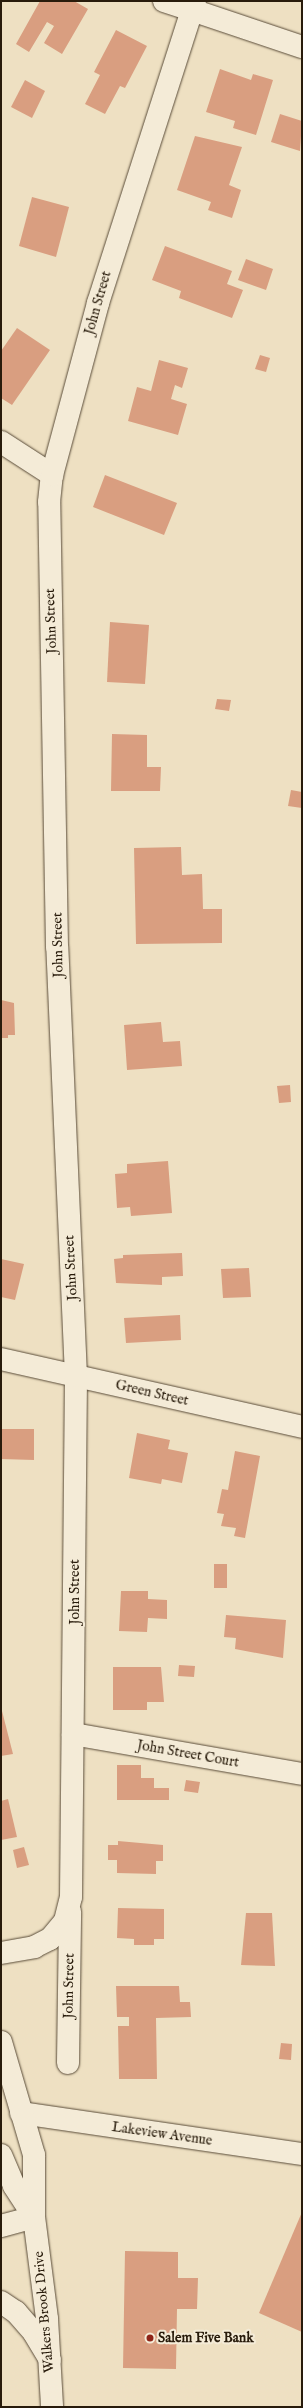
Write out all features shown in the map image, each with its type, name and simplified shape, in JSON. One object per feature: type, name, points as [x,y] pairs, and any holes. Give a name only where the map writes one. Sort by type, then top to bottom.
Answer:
[{"type":"street","points":[[164,1],[194,6],[302,47]]},
{"type":"street","name":"John Street","points":[[68,2063],[76,1376],[57,947],[55,700],[48,529],[52,475],[125,211],[194,6]]},
{"type":"street","points":[[1,442],[52,475]]},
{"type":"street","name":"Green Street","points":[[1,1360],[302,1427]]},
{"type":"street","name":"John Street Court","points":[[73,1734],[302,1774]]},
{"type":"street","name":"John Street","points":[[1,1953],[28,1949],[50,1939],[62,1926],[70,1909]]},
{"type":"street","name":"Walkers Brook Drive","points":[[1,2042],[34,2155],[34,2217],[50,2360],[52,2407]]},
{"type":"street","name":"Lakeview Avenue","points":[[21,2113],[302,2154]]},
{"type":"street","points":[[1,2155],[14,2186],[34,2217],[1,2226]]},
{"type":"street","points":[[1,2302],[16,2312],[34,2333],[50,2360]]},
{"type":"building","points":[[40,1],[74,1],[88,9],[62,54],[44,43],[54,26],[47,22],[29,52],[16,44]]},
{"type":"building","points":[[116,30],[147,46],[125,88],[120,86],[105,114],[85,104],[100,75],[94,72]]},
{"type":"building","points":[[220,69],[251,80],[253,74],[273,80],[256,135],[233,128],[235,121],[206,112]]},
{"type":"building","points":[[25,80],[45,91],[32,118],[11,107]]},
{"type":"building","points":[[280,114],[302,121],[300,151],[271,142]]},
{"type":"building","points":[[195,136],[242,147],[229,185],[241,190],[232,218],[208,210],[211,202],[177,190]]},
{"type":"building","points":[[32,197],[69,207],[56,257],[19,246]]},
{"type":"building","points":[[165,246],[232,271],[227,284],[243,290],[232,318],[179,298],[181,291],[152,280]]},
{"type":"building","points":[[246,259],[273,269],[266,290],[238,280]]},
{"type":"building","points":[[17,328],[50,350],[12,405],[1,398],[1,351]]},
{"type":"building","points":[[260,355],[270,358],[266,372],[255,369]]},
{"type":"building","points":[[159,360],[188,368],[182,388],[175,385],[171,399],[187,404],[178,435],[128,421],[137,387],[151,391]]},
{"type":"building","points":[[105,475],[177,503],[164,535],[93,507]]},
{"type":"building","points":[[110,622],[149,625],[145,684],[107,682]]},
{"type":"building","points":[[217,699],[231,700],[229,711],[215,709]]},
{"type":"building","points":[[112,734],[147,735],[147,767],[161,767],[160,791],[111,791]]},
{"type":"building","points":[[291,790],[302,792],[302,808],[288,806]]},
{"type":"building","points":[[181,847],[182,875],[202,874],[203,909],[222,909],[222,943],[136,944],[134,848]]},
{"type":"building","points":[[1,1000],[14,1003],[15,1035],[8,1035],[8,1038],[1,1038]]},
{"type":"building","points":[[161,1022],[163,1042],[180,1041],[182,1066],[127,1070],[124,1025]]},
{"type":"building","points":[[290,1085],[291,1102],[279,1103],[277,1086]]},
{"type":"building","points":[[168,1161],[172,1213],[131,1216],[130,1207],[117,1208],[115,1174],[127,1173],[127,1164]]},
{"type":"building","points":[[182,1253],[183,1276],[162,1277],[162,1285],[116,1283],[114,1259],[123,1258],[123,1255]]},
{"type":"building","points":[[1,1259],[24,1264],[15,1300],[1,1297]]},
{"type":"building","points":[[249,1268],[251,1297],[223,1298],[221,1269]]},
{"type":"building","points":[[180,1315],[181,1340],[126,1343],[124,1318]]},
{"type":"building","points":[[1,1429],[34,1429],[34,1460],[1,1459]]},
{"type":"building","points":[[137,1433],[170,1440],[168,1449],[188,1453],[182,1483],[162,1479],[161,1484],[129,1478]]},
{"type":"building","points":[[235,1451],[260,1456],[245,1538],[234,1536],[236,1528],[221,1526],[224,1514],[217,1513],[222,1489],[228,1490]]},
{"type":"building","points":[[214,1564],[227,1564],[227,1588],[214,1588]]},
{"type":"building","points":[[121,1591],[148,1591],[148,1599],[167,1600],[167,1619],[148,1618],[147,1632],[119,1631]]},
{"type":"building","points":[[226,1615],[286,1620],[283,1658],[235,1649],[236,1638],[224,1637]]},
{"type":"building","points":[[179,1665],[195,1666],[194,1677],[178,1676]]},
{"type":"building","points":[[113,1667],[161,1667],[164,1702],[147,1702],[147,1710],[113,1710]]},
{"type":"building","points":[[1,1707],[13,1754],[1,1756]]},
{"type":"building","points":[[117,1765],[141,1765],[141,1778],[154,1778],[154,1788],[169,1788],[169,1800],[117,1800]]},
{"type":"building","points":[[186,1780],[200,1782],[198,1793],[184,1791]]},
{"type":"building","points":[[8,1799],[17,1837],[1,1840],[1,1801]]},
{"type":"building","points":[[118,1841],[163,1845],[163,1861],[156,1861],[156,1874],[117,1873],[117,1860],[108,1860],[108,1845],[118,1845]]},
{"type":"building","points":[[24,1847],[29,1865],[17,1868],[13,1850]]},
{"type":"building","points":[[118,1908],[164,1909],[164,1939],[154,1939],[154,1945],[134,1945],[134,1939],[117,1938]]},
{"type":"building","points":[[246,1913],[272,1913],[275,1966],[241,1965]]},
{"type":"building","points":[[116,1986],[179,1986],[180,2002],[190,2002],[191,2017],[156,2018],[157,2079],[119,2079],[118,2026],[129,2026],[129,2017],[117,2017]]},
{"type":"building","points":[[281,2043],[292,2044],[291,2060],[279,2059]]},
{"type":"building","points":[[302,2212],[302,2332],[259,2313]]},
{"type":"building","name":"Salem Five Bank","points":[[125,2251],[178,2252],[178,2278],[198,2278],[197,2309],[177,2309],[176,2369],[123,2368]]},
{"type":"place","name":"Salem Five Bank","points":[[150,2338]]}]
